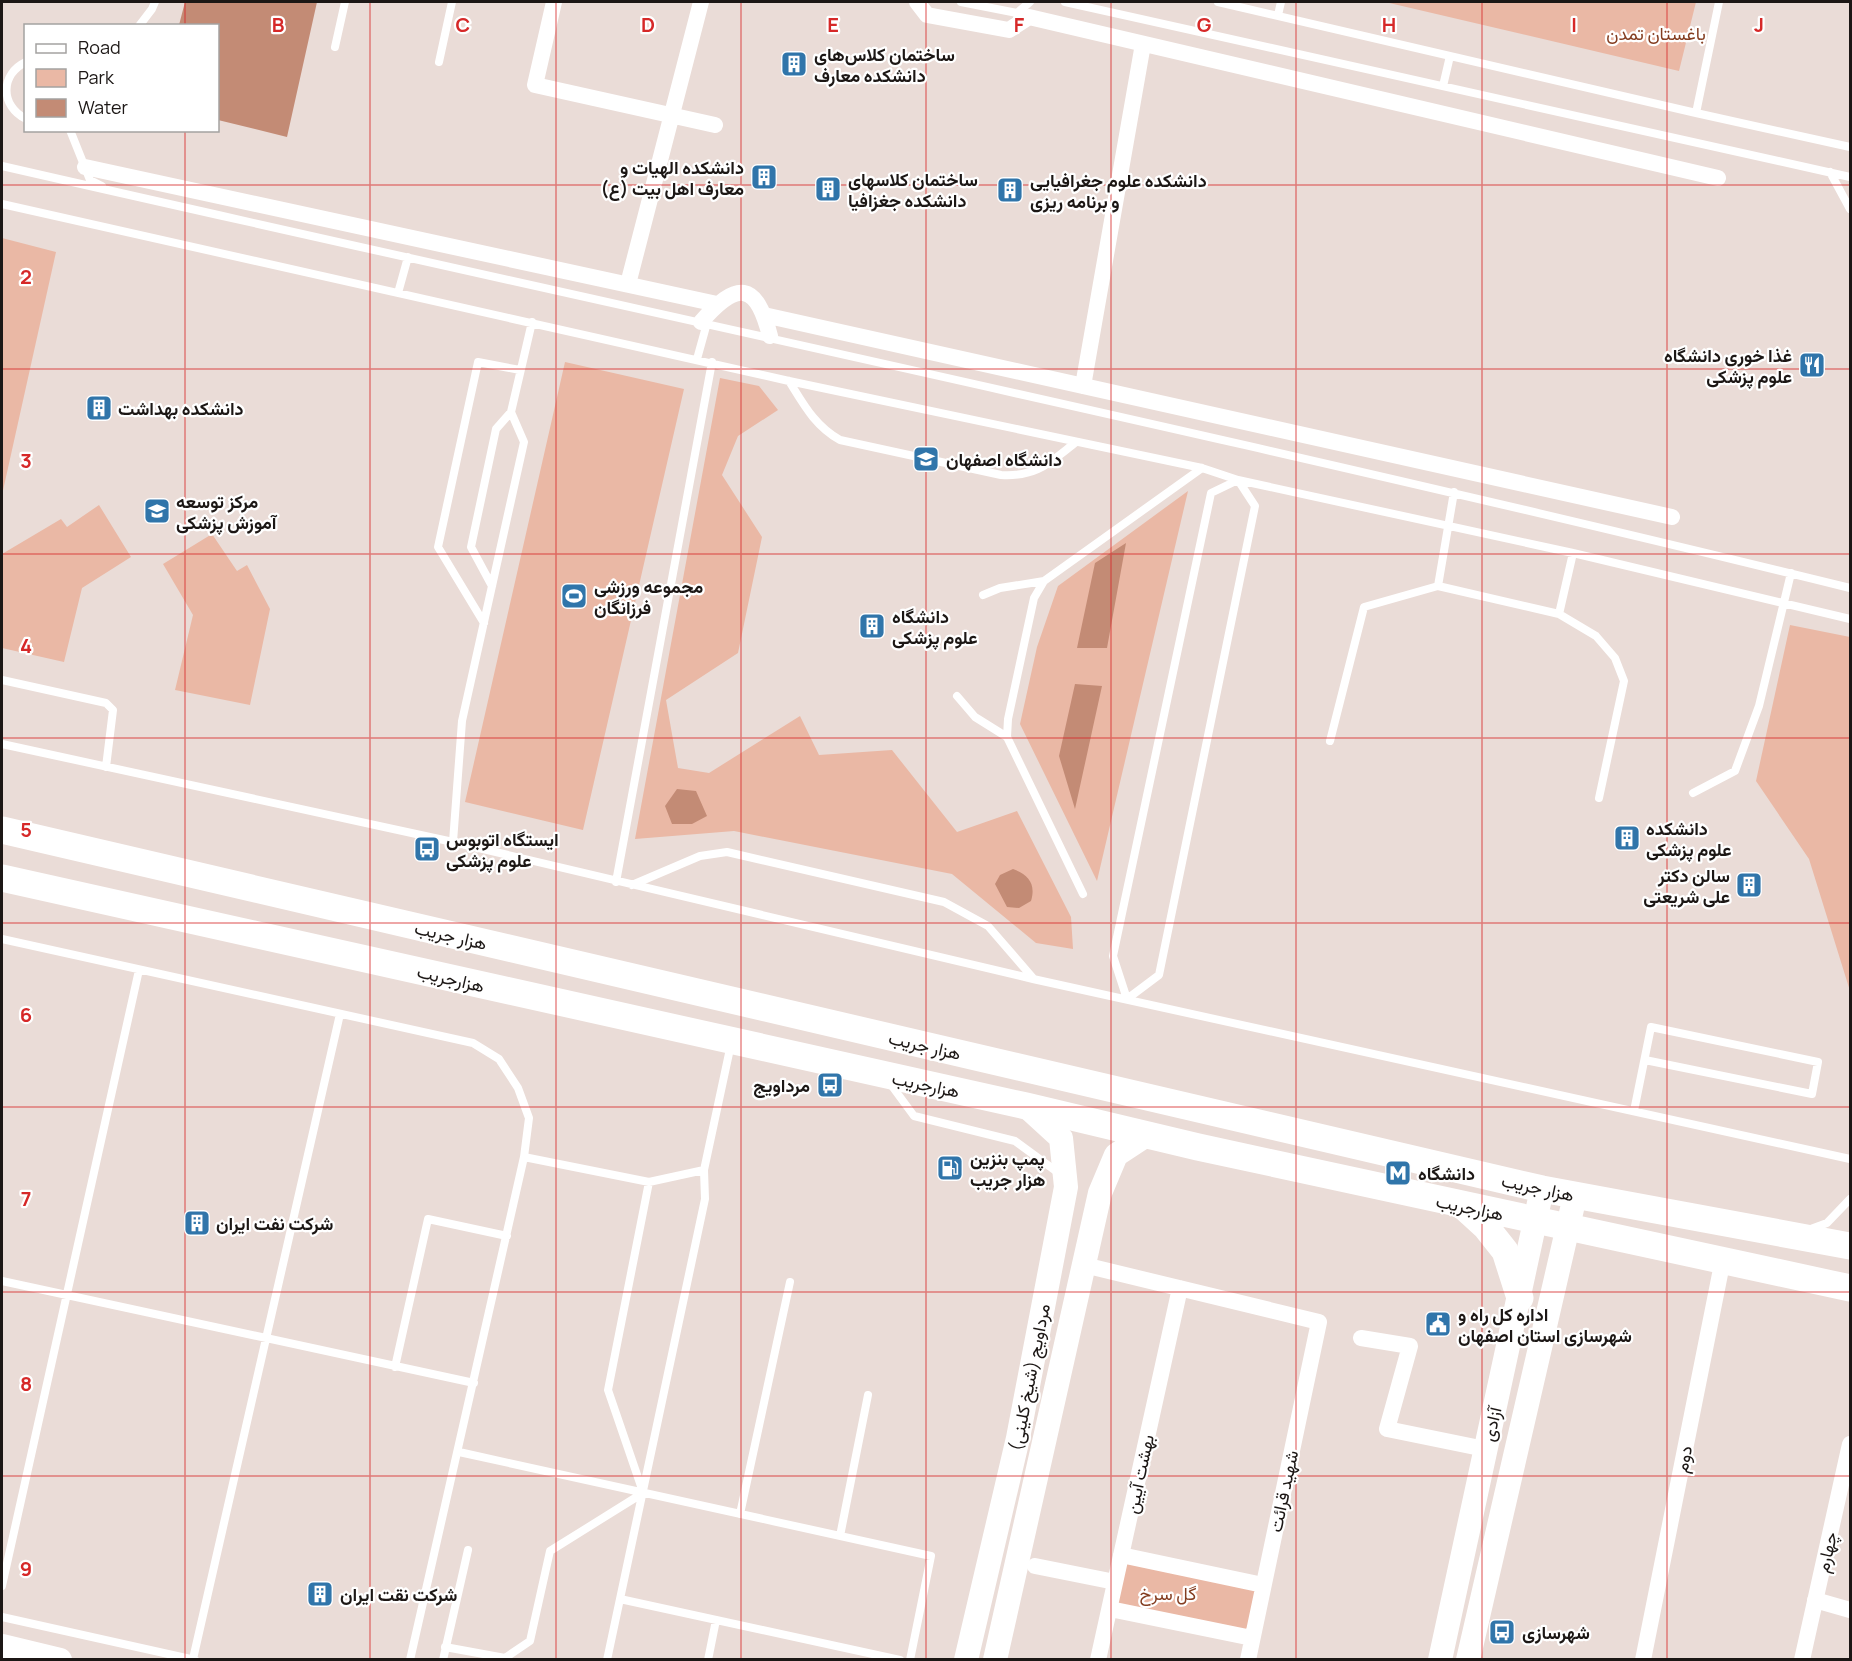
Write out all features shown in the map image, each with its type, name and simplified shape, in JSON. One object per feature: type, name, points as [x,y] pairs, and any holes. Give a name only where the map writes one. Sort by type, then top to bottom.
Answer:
[{"type":"main road","name":"هزار جریب","points":[[2,830],[1542,1189],[1851,1246]]},
{"type":"main road","name":"هزارجریب","points":[[2,878],[1462,1205],[1851,1287]]},
{"type":"main road","name":"مرداویج (شیخ کلینی)","points":[[966,1659],[1018,1438],[1066,1187],[1061,1138],[1026,1106]]},
{"type":"main road","name":"مرداویج (شیخ کلینی)","points":[[995,1659],[1100,1193],[1116,1155],[1148,1134]]},
{"type":"main road","name":"آزادی","points":[[1440,1659],[1542,1189]]},
{"type":"main road","name":"آزادی","points":[[1468,1659],[1570,1228],[1575,1196]]},
{"type":"main road","points":[[1462,1205],[1486,1227],[1505,1251],[1520,1298]]},
{"type":"main road","points":[[1018,1438],[1044,1444]]},
{"type":"main road","points":[[2,1646],[60,1659]]},
{"type":"street","points":[[554,2],[535,85],[715,125]]},
{"type":"street","points":[[628,284],[701,2]]},
{"type":"street","points":[[917,2],[927,15],[1009,30],[1029,17],[1718,178]]},
{"type":"street","points":[[1083,386],[1143,44]]},
{"type":"street","points":[[85,167],[717,304]]},
{"type":"street","points":[[704,322],[717,304],[734,293],[747,293],[755,299],[764,315],[770,336]]},
{"type":"street","points":[[764,315],[1672,517]]},
{"type":"street","name":"دوم","points":[[1643,1659],[1723,1259]]},
{"type":"street","points":[[1084,1265],[1180,1288]]},
{"type":"street","name":"شهید قرائت","points":[[1180,1288],[1319,1322],[1248,1659]]},
{"type":"street","name":"بهشت آیین","points":[[1098,1659],[1180,1288]]},
{"type":"street","points":[[1361,1338],[1410,1346],[1387,1429],[1485,1449]]},
{"type":"street","name":"چهارم","points":[[1802,1659],[1851,1444]]},
{"type":"street","points":[[1121,1555],[1263,1585]]},
{"type":"street","points":[[1035,1566],[1116,1582]]},
{"type":"street","points":[[1815,1600],[1851,1610]]},
{"type":"street","points":[[1110,1609],[1252,1638]]},
{"type":"lane","points":[[140,24],[155,2]]},
{"type":"lane","points":[[335,47],[345,2]]},
{"type":"lane","points":[[439,62],[452,2]]},
{"type":"lane","points":[[961,2],[1017,13],[1030,2]]},
{"type":"lane","points":[[1065,2],[1851,177]]},
{"type":"lane","points":[[1218,2],[1696,114],[1851,147]]},
{"type":"lane","points":[[1278,15],[1281,2]]},
{"type":"lane","points":[[1696,114],[1719,2]]},
{"type":"lane","points":[[1443,86],[1450,56]]},
{"type":"lane","points":[[24,63],[17,66],[4,80],[7,103],[12,110],[24,118]]},
{"type":"lane","points":[[71,132],[90,180],[113,192]]},
{"type":"lane","points":[[2,166],[770,336],[1454,492],[1851,588]]},
{"type":"lane","points":[[1830,172],[1851,209]]},
{"type":"lane","points":[[2,204],[789,381],[1202,468],[1238,480],[1573,553],[1851,619]]},
{"type":"lane","points":[[398,293],[408,257]]},
{"type":"lane","points":[[492,586],[471,547],[496,429],[511,412],[532,322]]},
{"type":"lane","points":[[697,359],[704,322]]},
{"type":"lane","points":[[484,623],[438,547],[478,362],[520,370]]},
{"type":"lane","points":[[616,882],[712,362]]},
{"type":"lane","points":[[789,381],[823,431],[840,440],[989,472],[1020,476],[1037,471],[1076,442]]},
{"type":"lane","points":[[453,842],[462,721],[524,442],[511,412]]},
{"type":"lane","points":[[1083,894],[1007,737],[1008,719],[1034,598],[1044,581],[1202,468]]},
{"type":"lane","points":[[1127,999],[1159,975],[1255,506],[1238,480]]},
{"type":"lane","points":[[1127,999],[1113,956],[1208,504],[1211,493],[1238,480]]},
{"type":"lane","points":[[1438,586],[1454,492]]},
{"type":"lane","points":[[1559,614],[1573,553]]},
{"type":"lane","points":[[1693,793],[1735,771],[1759,706],[1791,573]]},
{"type":"lane","points":[[983,595],[1000,588],[1044,581]]},
{"type":"lane","points":[[1330,741],[1364,607],[1438,586],[1559,614],[1596,636],[1615,658],[1624,681],[1599,798]]},
{"type":"lane","points":[[2,680],[105,703],[113,710],[114,717],[106,767]]},
{"type":"lane","points":[[957,696],[975,717],[1007,737]]},
{"type":"lane","points":[[2,744],[453,842],[1033,979],[1851,1159]]},
{"type":"lane","points":[[631,885],[700,856],[727,852],[899,891],[944,902],[988,926],[1033,979]]},
{"type":"lane","points":[[2,939],[473,1043],[499,1059],[518,1088],[529,1118],[524,1157],[411,1659]]},
{"type":"lane","points":[[2,1586],[139,970]]},
{"type":"lane","points":[[2,1617],[194,1659],[340,1014]]},
{"type":"lane","points":[[1634,1111],[1644,1060],[1651,1027],[1818,1062],[1812,1094],[1644,1060]]},
{"type":"lane","points":[[607,1659],[705,1199],[704,1170],[732,1040]]},
{"type":"lane","points":[[883,1074],[914,1116],[1016,1141],[1065,1177]]},
{"type":"lane","points":[[524,1157],[648,1182],[704,1170]]},
{"type":"lane","points":[[643,1492],[608,1390],[648,1182]]},
{"type":"lane","points":[[1787,1233],[1827,1223],[1851,1199]]},
{"type":"lane","points":[[395,1367],[428,1219],[507,1236]]},
{"type":"lane","points":[[2,1281],[474,1383]]},
{"type":"lane","points":[[740,1514],[790,1282]]},
{"type":"lane","points":[[840,1536],[868,1395]]},
{"type":"lane","points":[[459,1452],[931,1556],[910,1659]]},
{"type":"lane","points":[[446,1647],[505,1658],[530,1641],[550,1551],[643,1492]]},
{"type":"lane","points":[[443,1659],[468,1550]]},
{"type":"lane","points":[[620,1599],[900,1659]]},
{"type":"lane","points":[[708,1659],[716,1620]]},
{"type":"green space","name":"باغستان تمدن","points":[[1385,2],[1696,2],[1679,71]]},
{"type":"green space","points":[[2,238],[56,252],[2,495]]},
{"type":"green space","name":"مجموعه ورزشی فرزانگان","points":[[565,362],[684,389],[583,830],[465,802]]},
{"type":"green space","points":[[720,378],[759,386],[778,410],[738,436],[722,475],[762,537],[738,653],[666,700],[678,768],[709,773],[800,716],[819,755],[892,750],[957,832],[1017,811],[1071,917],[1073,949],[1036,943],[952,874],[734,831],[635,839]]},
{"type":"green space","points":[[1188,491],[1097,881],[1020,724],[1037,647],[1058,586]]},
{"type":"green space","points":[[99,505],[131,557],[82,588],[64,662],[2,648],[2,554],[61,519],[67,527]]},
{"type":"green space","points":[[212,534],[237,571],[247,565],[270,609],[250,705],[175,690],[193,615],[163,564]]},
{"type":"green space","points":[[1790,625],[1850,637],[1850,991],[1809,859],[1756,781]]},
{"type":"green space","name":"گل سرخ","points":[[1121,1555],[1263,1585],[1252,1638],[1110,1609]]},
{"type":"water","points":[[185,2],[317,2],[287,137],[219,120],[219,24],[179,24]]},
{"type":"water","points":[[1126,543],[1107,648],[1077,648],[1095,563]]},
{"type":"water","points":[[1075,684],[1102,686],[1075,809],[1059,756]]},
{"type":"water","points":[[677,789],[696,791],[707,816],[692,824],[672,824],[665,806]]},
{"type":"water","points":[[1013,869],[1027,877],[1033,890],[1031,901],[1019,908],[1007,907],[995,884],[1000,875]]},
{"type":"place","name":"ساختمان کلاس‌های دانشکده معارف","points":[[794,64]]},
{"type":"place","name":"دانشکده الهیات و معارف اهل بیت (ع)","points":[[764,177]]},
{"type":"place","name":"ساختمان کلاسهای دانشکده جغزافیا","points":[[828,189]]},
{"type":"place","name":"دانشکده علوم جغرافیایی و برنامه ریزی","points":[[1010,190]]},
{"type":"place","name":"غذا خوری دانشگاه علوم پزشکی","points":[[1812,365]]},
{"type":"place","name":"دانشکده بهداشت","points":[[99,408]]},
{"type":"place","name":"دانشگاه اصفهان","points":[[926,459]]},
{"type":"place","name":"مرکز توسعه آموزش پزشکی","points":[[157,511]]},
{"type":"place","name":"مجموعه ورزشی فرزانگان","points":[[574,596]]},
{"type":"place","name":"دانشگاه علوم پزشکی","points":[[872,626]]},
{"type":"place","name":"دانشکده علوم پزشکی","points":[[1627,838]]},
{"type":"place","name":"ایستگاه اتوبوس علوم پزشکی","points":[[427,849]]},
{"type":"place","name":"سالن دکتر علی شریعتی","points":[[1749,885]]},
{"type":"place","name":"مرداویج","points":[[830,1085]]},
{"type":"place","name":"پمپ بنزین هزار جریب","points":[[950,1168]]},
{"type":"place","name":"دانشگاه","points":[[1398,1173]]},
{"type":"place","name":"شرکت نفت ایران","points":[[197,1223]]},
{"type":"place","name":"اداره کل راه و شهرسازی استان اصفهان","points":[[1438,1324]]},
{"type":"place","name":"شرکت نقت ایران","points":[[320,1594]]},
{"type":"place","name":"شهرسازی","points":[[1502,1632]]}]
